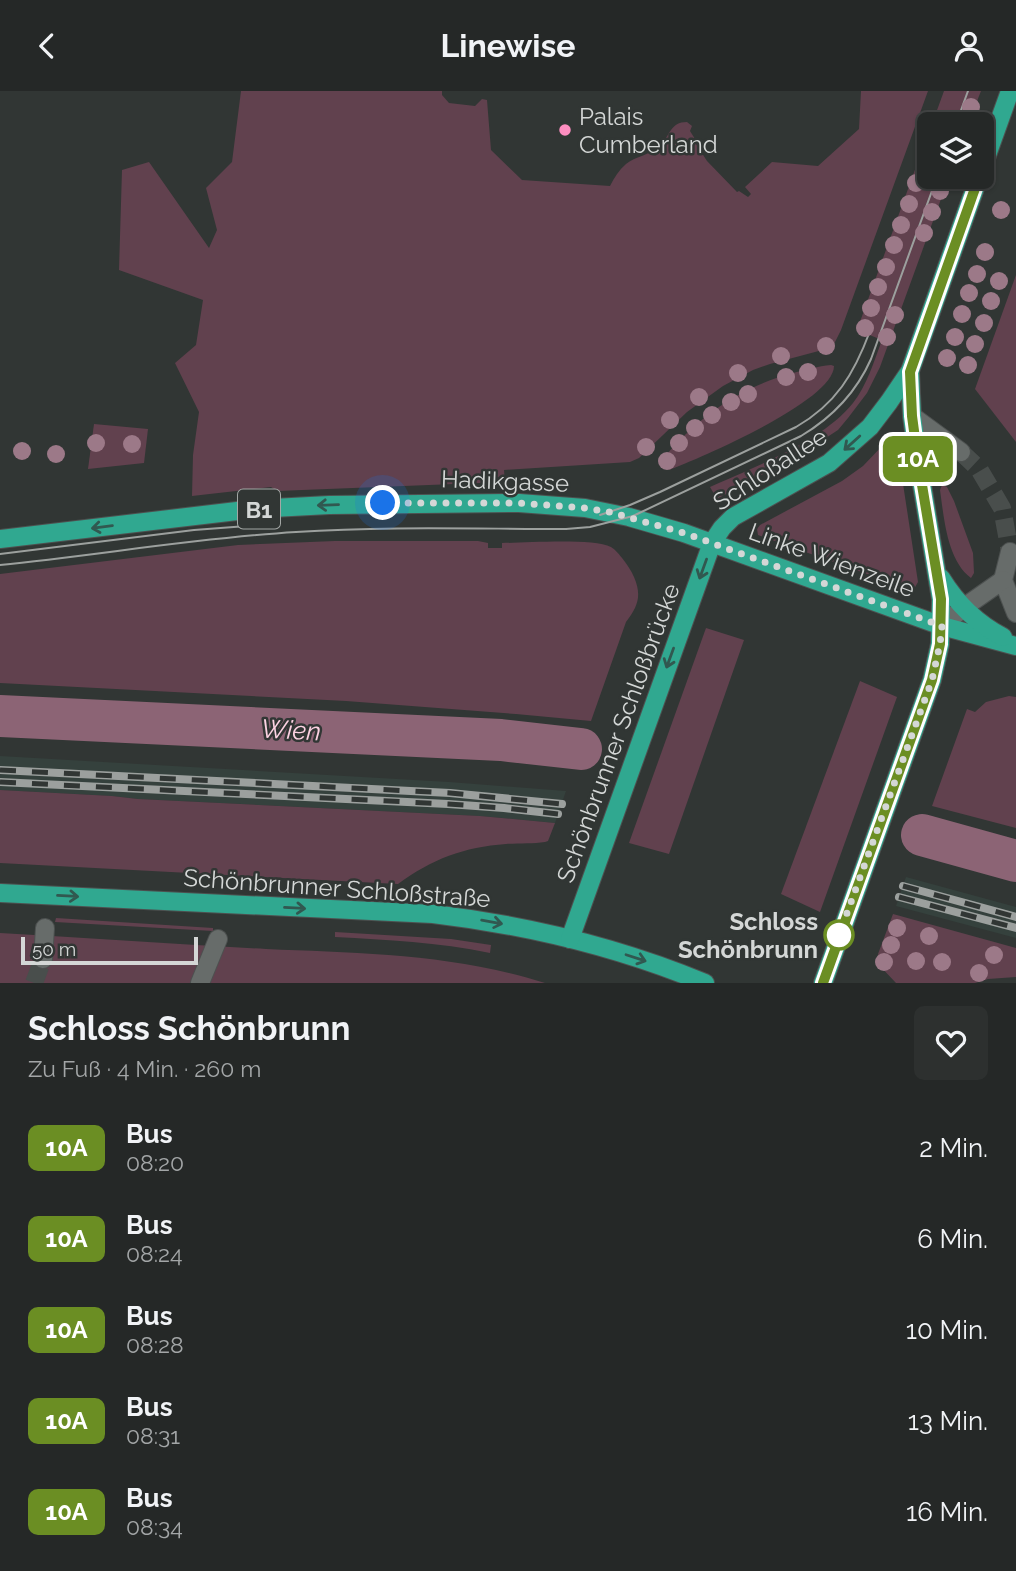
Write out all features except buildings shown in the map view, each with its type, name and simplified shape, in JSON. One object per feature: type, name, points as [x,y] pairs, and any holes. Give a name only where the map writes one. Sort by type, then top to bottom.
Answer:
[{"type":"main road","points":[[994,136],[1010,91]]},
{"type":"main road","name":"Schloßallee","points":[[712,543],[733,517],[829,463],[870,427],[910,372],[975,189]]},
{"type":"main road","name":"Schloßallee","points":[[910,372],[912,416],[941,599],[942,626]]},
{"type":"main road","name":"Hadikgasse","points":[[0,539],[254,509],[330,505],[519,503],[610,512],[712,543]]},
{"type":"main road","name":"Linke Wienzeile","points":[[712,543],[942,626],[1016,645]]},
{"type":"main road","name":"Schönbrunner Schloßbrücke","points":[[570,939],[712,543]]},
{"type":"main road","name":"Linke Wienzeile","points":[[937,572],[962,608],[975,620],[1016,645]]},
{"type":"main road","points":[[823,983],[932,680],[942,626]]},
{"type":"main road","name":"Schönbrunner Schloßstraße","points":[[0,893],[433,914],[468,918],[527,928],[570,939],[619,953],[685,979],[705,983]]},
{"type":"lane","points":[[912,416],[961,452]]},
{"type":"lane","points":[[1010,552],[1003,580],[1016,613]]},
{"type":"lane","points":[[942,626],[962,608],[1003,580]]},
{"type":"lane","points":[[43,959],[45,928]]},
{"type":"lane","points":[[200,983],[218,939]]},
{"type":"shaded area","points":[[241,91],[442,91],[449,103],[475,106],[482,99],[487,100],[491,150],[522,180],[610,186],[626,164],[656,149],[677,124],[687,122],[692,126],[690,131],[694,141],[707,161],[737,192],[748,197],[751,194],[745,187],[772,162],[818,166],[859,129],[861,91],[928,91],[920,112],[917,112],[917,121],[841,330],[830,348],[753,370],[723,386],[687,412],[639,458],[630,462],[504,470],[505,482],[277,491],[271,487],[192,496],[193,455],[199,412],[175,363],[196,345],[203,300],[119,270],[122,170],[149,162],[209,248],[217,230],[206,188],[232,162]]},
{"type":"shaded area","points":[[944,91],[981,91],[973,112],[936,112]]},
{"type":"shaded area","points":[[917,164],[917,189],[945,189],[880,367],[867,393],[838,430],[809,449],[717,499],[710,487],[806,441],[840,417],[853,403],[870,373],[882,340],[857,330]]},
{"type":"shaded area","points":[[1016,275],[1016,442],[975,389]]},
{"type":"shaded area","points":[[834,366],[828,380],[813,395],[763,427],[669,470],[660,462],[704,418],[736,396],[773,379]]},
{"type":"shaded area","points":[[94,424],[148,429],[144,463],[88,469]]},
{"type":"shaded area","points":[[888,443],[898,451],[918,582],[914,589],[758,535],[757,529],[760,525],[842,481]]},
{"type":"shaded area","points":[[942,485],[947,487],[954,501],[973,553],[974,573],[971,578],[957,561],[948,538],[940,490]]},
{"type":"shaded area","points":[[335,541],[478,541],[488,543],[488,548],[502,548],[502,543],[575,542],[611,547],[621,556],[632,574],[638,595],[591,721],[346,701],[0,683],[0,574],[238,545]]},
{"type":"shaded area","points":[[706,628],[744,640],[669,854],[629,843]]},
{"type":"shaded area","points":[[860,681],[897,697],[820,912],[781,894]]},
{"type":"shaded area","points":[[1009,696],[1016,697],[1016,828],[932,806],[967,709],[975,712],[986,702]]},
{"type":"shaded area","points":[[0,756],[566,791],[555,823],[480,816],[138,799],[0,790]]},
{"type":"shaded area","points":[[0,790],[480,816],[555,823],[548,841],[462,851],[436,861],[398,884],[0,863]]},
{"type":"shaded area","points":[[906,877],[1016,907],[1016,938],[896,906]]},
{"type":"shaded area","points":[[893,914],[1016,948],[1016,977],[975,983],[896,983],[879,965],[878,954]]},
{"type":"shaded area","points":[[56,918],[213,928],[213,931],[55,922]]},
{"type":"shaded area","points":[[335,932],[451,939],[491,945],[490,953],[432,944],[335,937]]},
{"type":"shaded area","points":[[0,933],[407,957],[477,966],[545,983],[0,983]]},
{"type":"waterway","name":"Wien","points":[[0,716],[501,740],[581,749]]},
{"type":"waterway","name":"Wien","points":[[922,835],[1016,861]]},
{"type":"tunnel","points":[[961,452],[979,469],[1002,508],[1010,552]]},
{"type":"tunnel","points":[[34,983],[43,959]]},
{"type":"tram line","points":[[960,112],[968,91]]},
{"type":"tram line","points":[[0,565],[259,535],[363,529],[566,529],[590,527],[633,516],[801,436],[823,421],[842,403],[858,383],[871,359],[933,189]]},
{"type":"tram line","points":[[600,515],[660,492],[810,418],[842,387],[870,331]]},
{"type":"tram line","points":[[0,554],[247,526]]},
{"type":"railway","points":[[0,770],[450,793],[562,804]]},
{"type":"railway","points":[[0,782],[448,804],[558,814]]},
{"type":"railway","points":[[903,886],[1016,917]]},
{"type":"railway","points":[[899,897],[1016,928]]},
{"type":"bus line","name":"10A","points":[[823,983],[937,660],[942,626],[941,599],[918,461],[910,372],[975,189]]},
{"type":"place","name":"Palais Cumberland","points":[[565,130]]},
{"type":"place","name":"Schloss Schönbrunn","points":[[839,935]]},
{"type":"route","points":[[383,503],[519,503],[610,512],[684,533],[942,626],[932,680],[839,935]]}]
